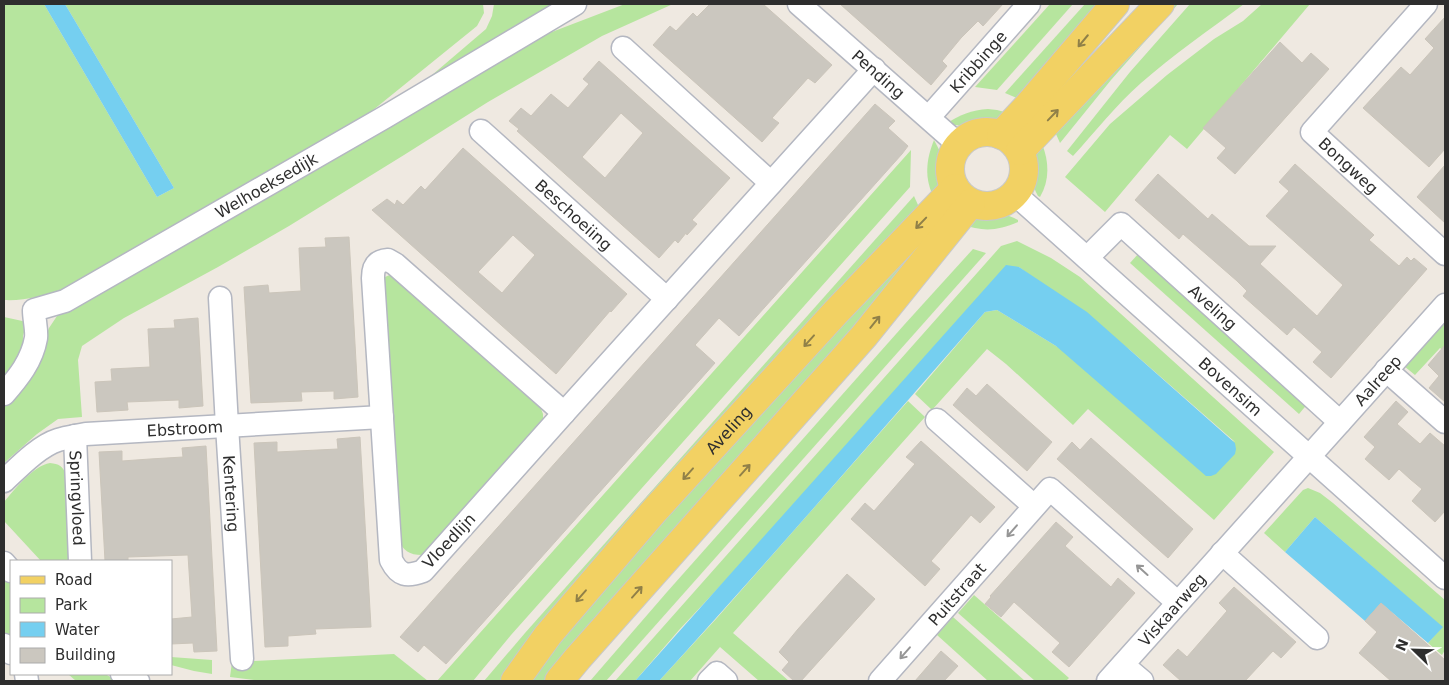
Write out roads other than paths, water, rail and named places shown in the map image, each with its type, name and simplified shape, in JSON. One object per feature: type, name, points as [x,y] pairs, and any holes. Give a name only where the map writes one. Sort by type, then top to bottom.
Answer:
[{"type":"main road","points":[[1011,143],[1026,108],[1115,4]]},
{"type":"main road","points":[[1011,143],[1160,4]]},
{"type":"main road","points":[[994,132],[1011,143],[1023,160],[1024,169],[1024,178],[1015,194],[1000,204],[990,206],[980,206],[963,196],[952,180],[951,161],[959,145],[965,139],[979,133],[994,132]]},
{"type":"main road","points":[[559,681],[864,336],[963,196]]},
{"type":"main road","name":"Aveling","points":[[515,681],[548,635],[655,510],[836,312],[963,196]]},
{"type":"street","name":"Welhoeksedijk","points":[[4,394],[22,372],[33,347],[36,337],[34,310],[65,301],[385,117],[575,4]]},
{"type":"street","name":"Pending","points":[[800,4],[959,145]]},
{"type":"street","name":"Kribbinge","points":[[928,117],[1027,4]]},
{"type":"street","name":"Bongweg","points":[[1426,4],[1312,132],[1445,254]]},
{"type":"street","points":[[623,48],[771,183]]},
{"type":"street","points":[[564,414],[874,69]]},
{"type":"street","name":"Beschoeiing","points":[[480,132],[667,299]]},
{"type":"street","name":"Bovensim","points":[[1015,194],[1445,578]]},
{"type":"street","name":"Aveling","points":[[1087,258],[1121,224],[1340,422]]},
{"type":"street","name":"Vloedlijn","points":[[388,260],[395,264],[564,414],[423,571],[406,575],[395,568],[391,560],[382,417],[373,272],[376,265],[381,261],[388,260]]},
{"type":"street","name":"Kentering","points":[[220,298],[242,659]]},
{"type":"street","name":"Aalreep","points":[[1309,456],[1445,305]]},
{"type":"street","points":[[1386,370],[1445,422]]},
{"type":"street","name":"Ebstroom","points":[[4,481],[43,448],[57,440],[86,434],[382,417]]},
{"type":"street","points":[[937,420],[1034,506]]},
{"type":"street","name":"Springvloed","points":[[75,436],[80,560]]},
{"type":"street","name":"Viskaarweg","points":[[1108,681],[1309,456]]},
{"type":"street","name":"Puitstraat","points":[[880,681],[1050,488],[1178,603]]},
{"type":"street","points":[[1222,554],[1317,638]]},
{"type":"street","points":[[1123,665],[1142,681]]},
{"type":"street","points":[[709,681],[717,673],[726,681]]},
{"type":"street","points":[[124,675],[138,681]]},
{"type":"water","points":[[44,4],[65,4],[174,188],[157,197]]},
{"type":"water","points":[[1006,265],[1019,267],[1087,312],[1235,443],[1235,454],[1216,474],[1206,476],[1056,346],[997,310],[985,312],[659,681],[635,681]]},
{"type":"water","points":[[1315,517],[1443,627],[1428,643],[1381,603],[1365,621],[1285,552]]}]
